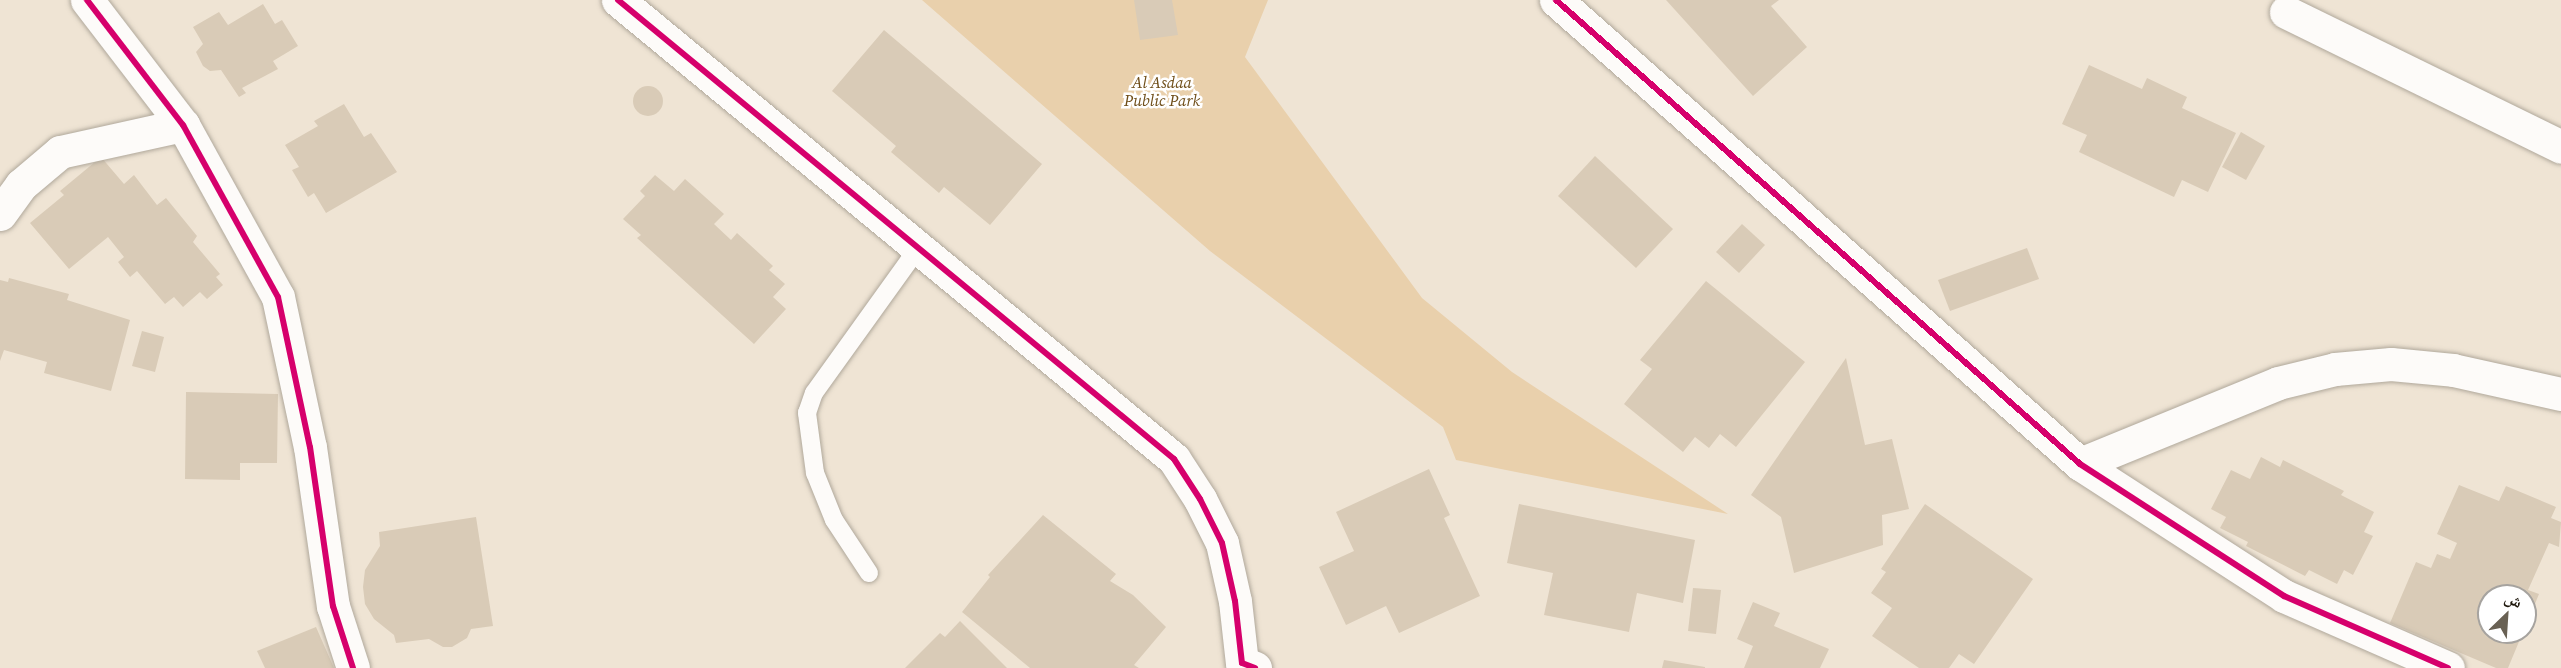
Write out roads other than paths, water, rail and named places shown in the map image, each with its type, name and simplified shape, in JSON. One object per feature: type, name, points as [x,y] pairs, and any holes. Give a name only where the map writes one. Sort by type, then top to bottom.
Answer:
[{"type":"street","points":[[87,0],[183,125],[278,297],[310,447],[333,606],[353,668]]},
{"type":"street","points":[[618,0],[1174,459],[1200,499],[1222,543],[1246,666]]},
{"type":"street","points":[[1556,0],[2080,464],[2284,596],[2405,661],[2448,668]]},
{"type":"street","points":[[2286,12],[2561,147]]},
{"type":"street","points":[[0,214],[21,185],[60,152],[183,125]]},
{"type":"street","points":[[2080,464],[2278,383],[2335,369],[2391,364],[2453,370],[2561,394]]},
{"type":"lane","points":[[869,573],[834,520],[815,473],[807,413],[814,393],[919,247]]},
{"type":"park label","name":"Al Asdaa Public Park","points":[[1162,91]]}]
